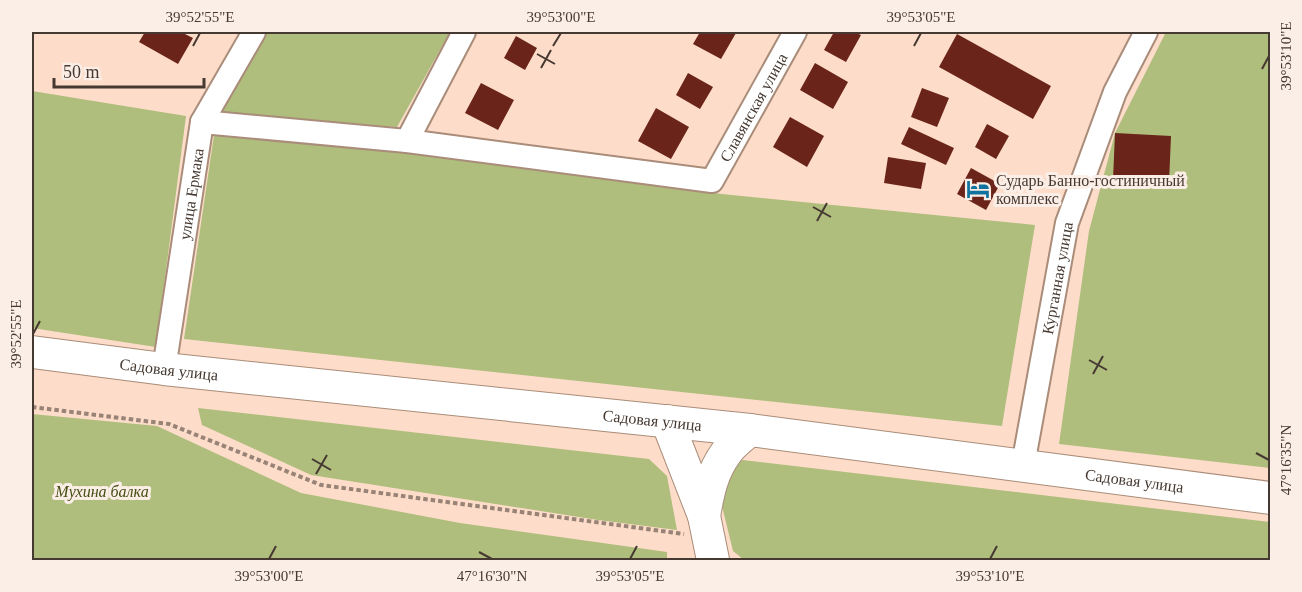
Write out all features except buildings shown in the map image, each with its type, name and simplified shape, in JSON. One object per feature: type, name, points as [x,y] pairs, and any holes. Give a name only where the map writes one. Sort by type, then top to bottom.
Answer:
[{"type":"main road","name":"Садовая улица","points":[[32,352],[164,369],[750,430],[1270,498]]},
{"type":"main road","points":[[667,421],[709,538]]},
{"type":"main road","points":[[709,538],[708,491],[715,469],[727,451],[750,430]]},
{"type":"street","name":"улица Ермака","points":[[164,369],[202,122],[254,32]]},
{"type":"street","points":[[202,122],[407,141],[464,32]]},
{"type":"street","name":"Славянская улица","points":[[407,141],[712,182],[795,32]]},
{"type":"street","name":"Курганная улица","points":[[1023,465],[1067,223],[1115,92],[1146,32]]},
{"type":"path","points":[[32,407],[169,424],[321,485],[709,538]]},
{"type":"green space","points":[[266,32],[450,32],[397,127],[216,116]]},
{"type":"green space","points":[[1166,32],[1270,32],[1270,468],[1059,444],[1089,231],[1115,133]]},
{"type":"green space","points":[[32,91],[186,116],[156,347],[32,328]]},
{"type":"green space","points":[[214,135],[397,149],[722,194],[1035,225],[1002,426],[184,339]]},
{"type":"green space","points":[[198,408],[649,459],[667,476],[677,530],[598,520],[311,475],[202,425]]},
{"type":"green space","name":"Мухина балка","points":[[32,414],[157,426],[301,493],[460,523],[667,552],[667,560],[32,560]]},
{"type":"green space","points":[[726,458],[1270,522],[1270,560],[744,560],[733,551],[722,506]]},
{"type":"place","name":"Сударь Банно-гостиничный комплекс","points":[[978,189]]}]
